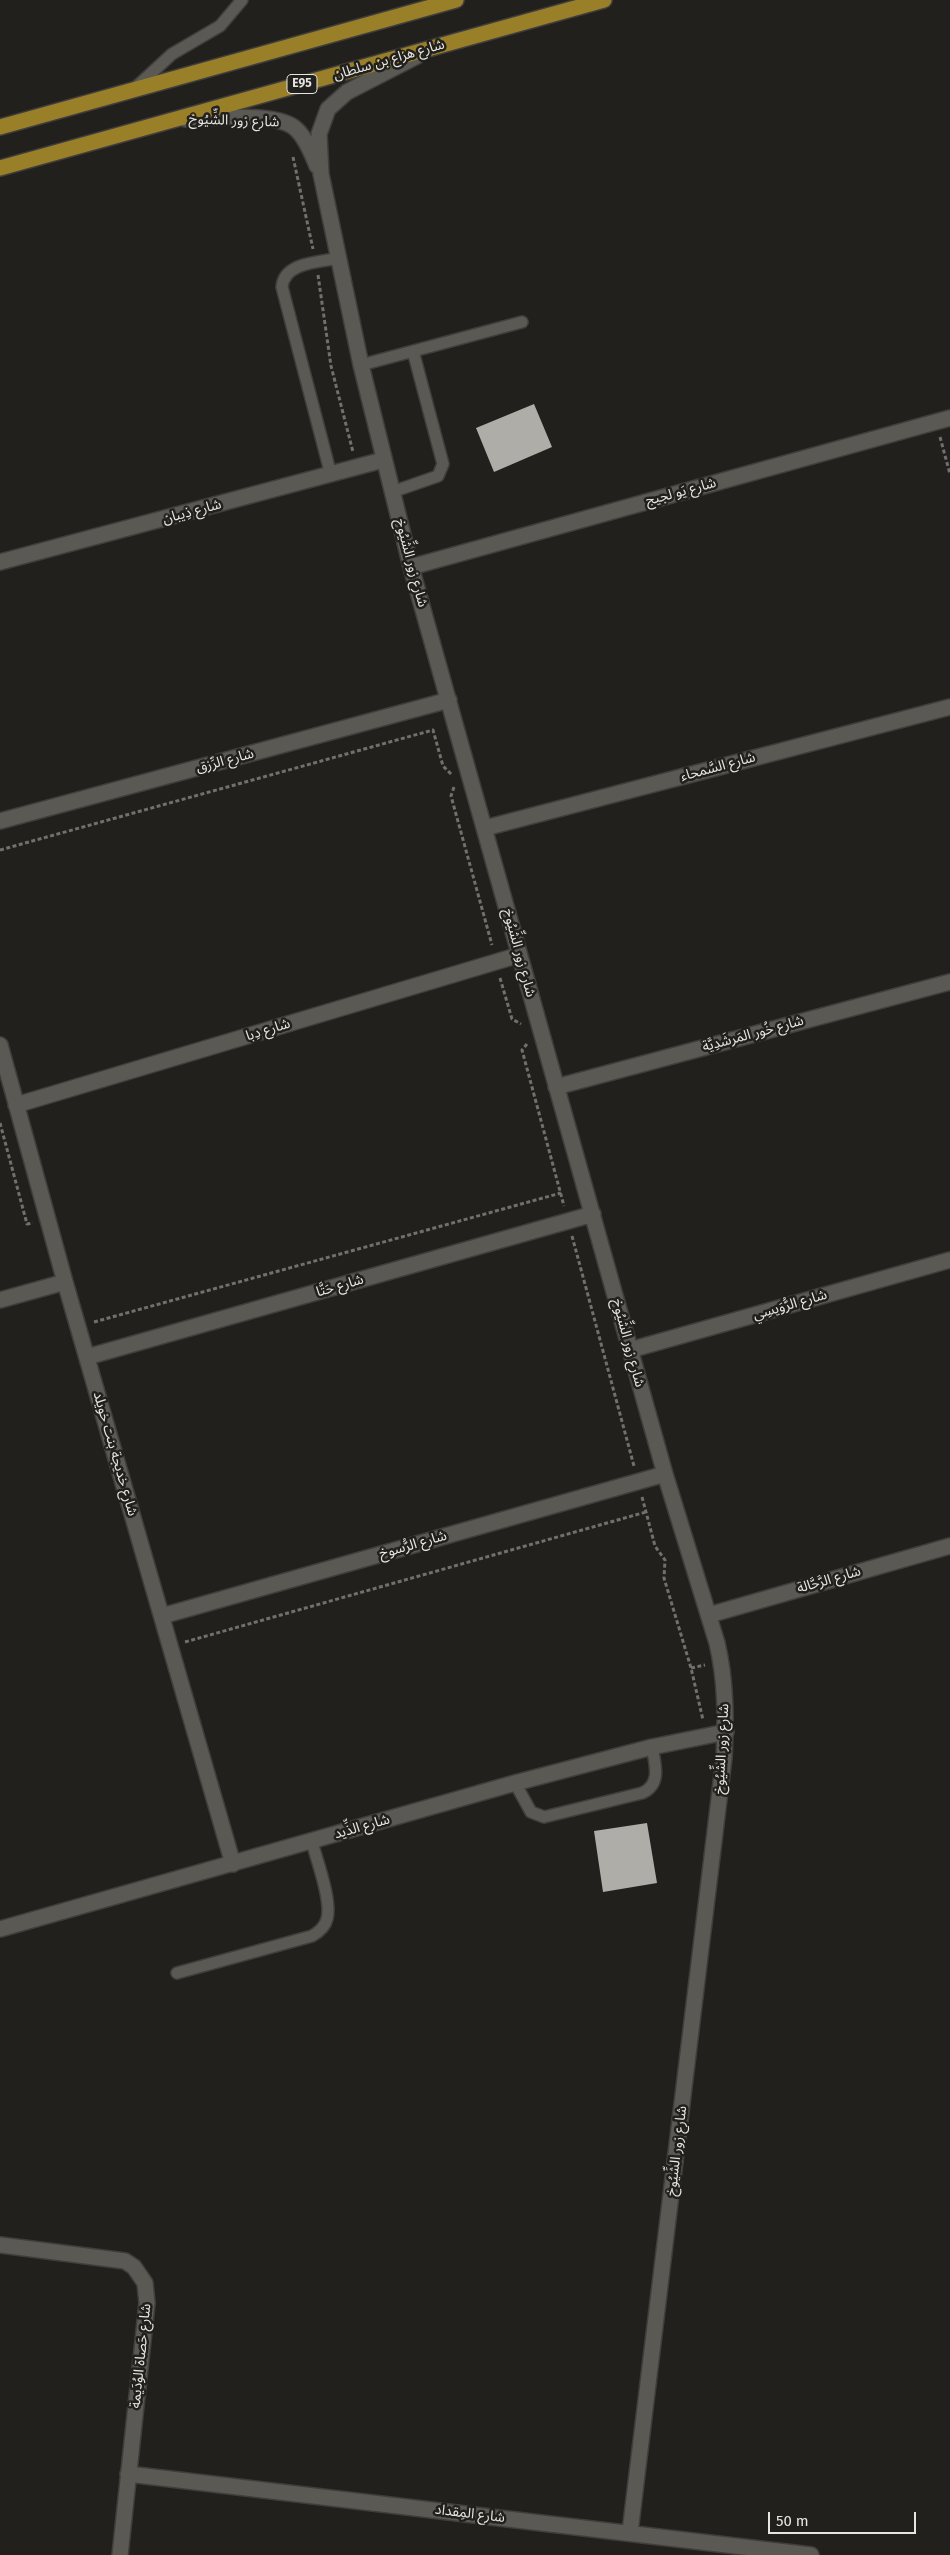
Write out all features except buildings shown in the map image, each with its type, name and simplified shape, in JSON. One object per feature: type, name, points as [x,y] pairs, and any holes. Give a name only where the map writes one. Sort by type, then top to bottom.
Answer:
[{"type":"main road","points":[[0,127],[456,0]]},
{"type":"main road","name":"شارع هزاع بن سلطان","points":[[0,168],[604,0]]},
{"type":"street","name":"شارع زور الشِّيُوخ","points":[[432,48],[347,92],[328,109],[319,134],[321,174],[361,365],[412,567],[630,1350],[665,1474],[709,1614],[721,1662],[726,1732],[630,2532]]},
{"type":"street","name":"شارع زور الشِّيُوخ","points":[[177,119],[278,119],[296,128],[310,150],[321,174]]},
{"type":"street","name":"شارع يَو لجيج","points":[[412,567],[943,420]]},
{"type":"street","name":"شارع ذِيبان","points":[[0,562],[384,460]]},
{"type":"street","name":"شارع الرِّزق","points":[[0,821],[449,700]]},
{"type":"street","name":"شارع السَّمحاء","points":[[485,828],[950,707]]},
{"type":"street","name":"شارع دِبا","points":[[16,1104],[519,955]]},
{"type":"street","name":"شارع خُور المَرشَدِيَّة","points":[[556,1087],[950,982]]},
{"type":"street","name":"شارع خديجة بنت خويلد","points":[[0,1044],[65,1282],[233,1864]]},
{"type":"street","name":"شارع حَتَّا","points":[[87,1357],[593,1214]]},
{"type":"street","name":"شارع الرُّوَيسِي","points":[[630,1350],[950,1260]]},
{"type":"street","points":[[0,1300],[65,1282]]},
{"type":"street","name":"شارع الرُّسوخ","points":[[162,1616],[665,1474]]},
{"type":"street","name":"شارع الرَّحَّالة","points":[[709,1614],[950,1546]]},
{"type":"street","name":"شارع الذِّيد","points":[[0,1929],[515,1783],[652,1747],[726,1732]]},
{"type":"street","name":"شارع حَصاة الوُدَيمة","points":[[0,2245],[116,2258],[125,2261],[140,2274],[145,2283],[147,2303],[120,2555]]},
{"type":"street","name":"شارع المِقداد","points":[[128,2474],[812,2555]]},
{"type":"lane","points":[[133,90],[172,54],[220,26],[242,0]]},
{"type":"lane","points":[[331,475],[282,287],[289,271],[295,268],[340,258]]},
{"type":"lane","points":[[361,365],[522,322]]},
{"type":"lane","points":[[392,492],[432,479],[441,471],[443,464],[413,350]]},
{"type":"lane","points":[[515,1783],[531,1812],[544,1817],[642,1793],[652,1786],[655,1779],[652,1747]]},
{"type":"lane","points":[[177,1973],[312,1936],[319,1932],[324,1926],[328,1911],[312,1842]]},
{"type":"path","points":[[310,150],[292,154],[316,263],[331,366],[357,467]]},
{"type":"path","points":[[943,420],[950,474]]},
{"type":"path","points":[[0,850],[434,730],[443,766],[451,774],[454,788],[451,796],[512,1020],[526,1027]]},
{"type":"path","points":[[529,1040],[522,1050],[655,1546],[665,1560],[664,1578],[691,1668],[706,1736]]},
{"type":"path","points":[[78,1327],[561,1194]]},
{"type":"path","points":[[171,1646],[646,1512]]}]
